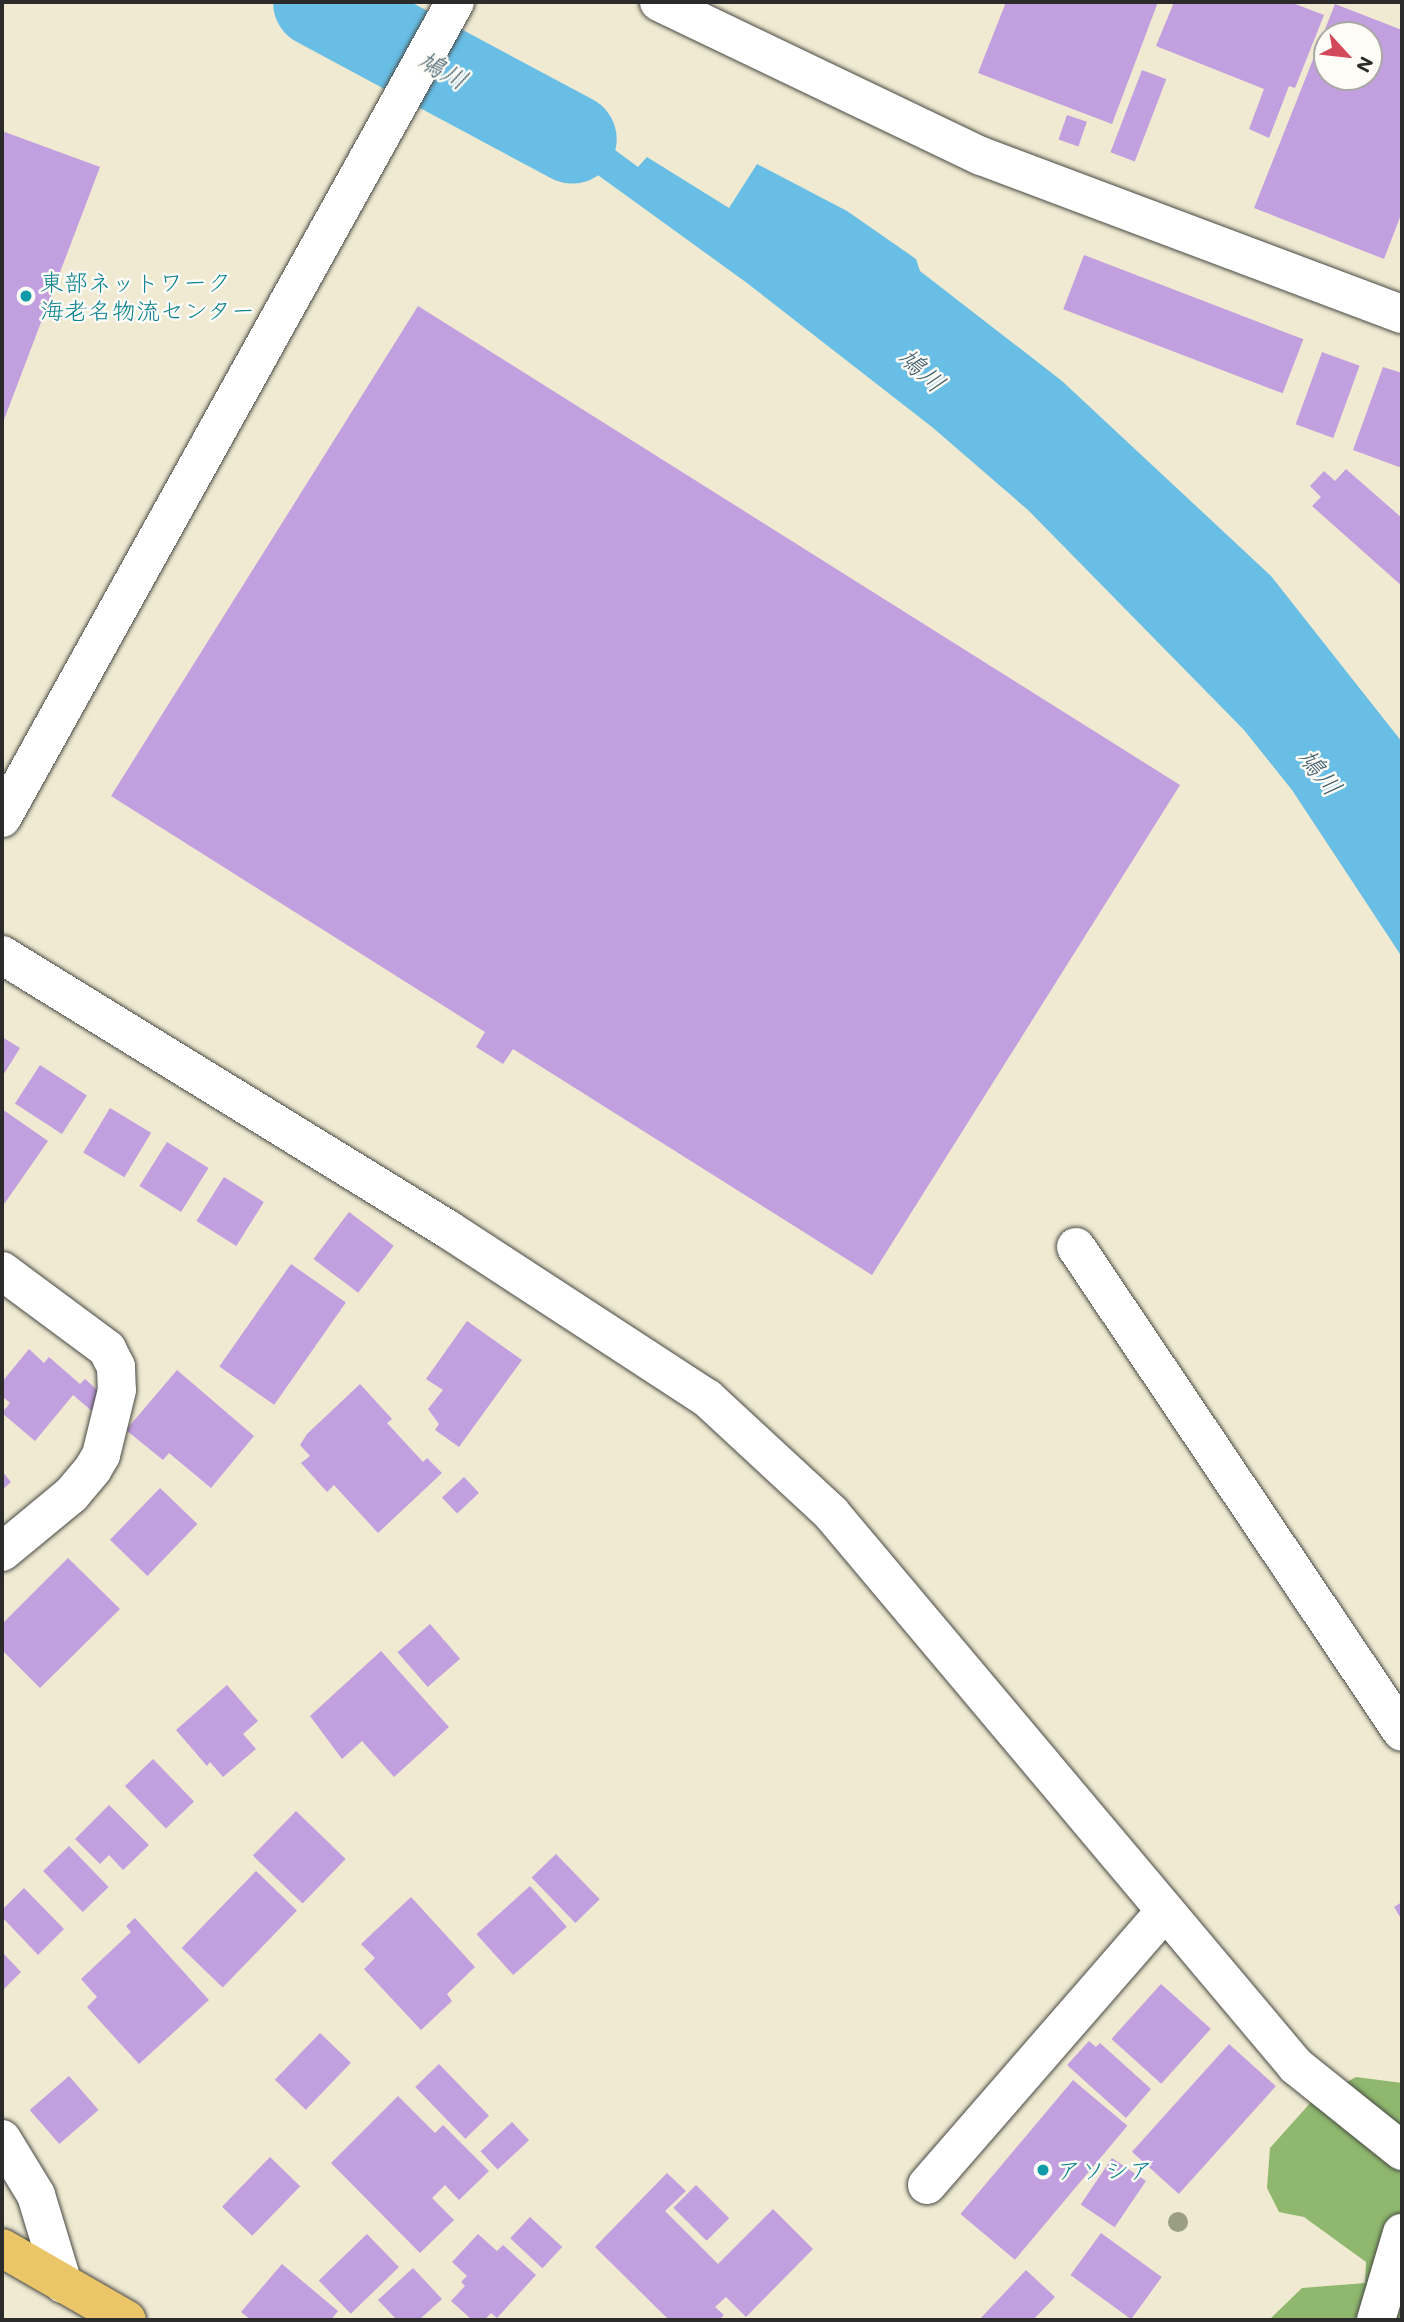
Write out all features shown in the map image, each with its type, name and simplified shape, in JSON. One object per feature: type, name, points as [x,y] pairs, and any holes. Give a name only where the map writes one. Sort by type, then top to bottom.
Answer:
[{"type":"main road","points":[[2,2248],[127,2320]]},
{"type":"street","points":[[659,2],[981,156],[1402,314]]},
{"type":"street","points":[[2,818],[448,14]]},
{"type":"street","points":[[2,955],[449,1230],[707,1398],[831,1513],[1296,2066],[1402,2151]]},
{"type":"street","points":[[1076,1247],[1400,1722]]},
{"type":"street","points":[[2,1271],[107,1349],[116,1367],[117,1390],[101,1455],[71,1495],[2,1552]]},
{"type":"street","points":[[927,2185],[1164,1912]]},
{"type":"street","points":[[2,2139],[36,2195],[63,2284]]},
{"type":"street","points":[[1376,2320],[1402,2233]]},
{"type":"green space","points":[[1356,2077],[1402,2083],[1402,2320],[1269,2320],[1302,2288],[1365,2283],[1366,2262],[1304,2217],[1279,2212],[1267,2188],[1270,2148],[1312,2101]]},
{"type":"water","points":[[476,53],[489,61],[494,72],[561,110],[638,167],[647,157],[729,208],[757,164],[847,211],[916,259],[920,271],[1062,381],[1271,576],[1402,742],[1402,957],[1292,790],[1244,730],[1028,510],[932,427],[747,283],[555,144],[455,95]]},
{"type":"building","points":[[1006,2],[1158,2],[1112,124],[978,73]]},
{"type":"building","points":[[1174,2],[1290,2],[1324,15],[1322,21],[1313,21],[1313,43],[1295,88],[1289,86],[1269,138],[1249,129],[1264,89],[1156,46]]},
{"type":"building","points":[[1335,4],[1379,21],[1328,21]]},
{"type":"building","points":[[1383,23],[1402,30],[1402,212],[1384,259],[1254,208],[1313,59],[1313,91],[1383,91]]},
{"type":"building","points":[[1142,70],[1166,79],[1135,161],[1110,152]]},
{"type":"building","points":[[1067,115],[1087,122],[1078,146],[1059,140]]},
{"type":"building","name":"東部ネットワーク 海老名物流センター","points":[[2,131],[100,167],[2,425]]},
{"type":"building","points":[[1084,255],[1303,339],[1283,393],[1063,309]]},
{"type":"building","points":[[418,306],[1180,785],[872,1275],[513,1049],[503,1064],[476,1047],[485,1032],[111,796]]},
{"type":"building","points":[[1322,352],[1360,366],[1333,438],[1296,424]]},
{"type":"building","points":[[1383,367],[1402,373],[1402,468],[1353,450]]},
{"type":"building","points":[[1346,469],[1402,518],[1402,586],[1312,506],[1321,497],[1310,486],[1324,471],[1335,481]]},
{"type":"building","points":[[2,1037],[20,1048],[2,1077]]},
{"type":"building","points":[[40,1065],[87,1095],[62,1134],[15,1104]]},
{"type":"building","points":[[110,1108],[151,1133],[124,1177],[83,1153]]},
{"type":"building","points":[[2,1109],[48,1141],[2,1207]]},
{"type":"building","points":[[167,1142],[209,1168],[181,1212],[139,1186]]},
{"type":"building","points":[[224,1177],[264,1202],[236,1246],[196,1221]]},
{"type":"building","points":[[349,1212],[394,1246],[358,1293],[313,1259]]},
{"type":"building","points":[[291,1264],[346,1302],[274,1405],[219,1366]]},
{"type":"building","points":[[467,1321],[522,1360],[459,1447],[435,1430],[439,1424],[428,1409],[443,1390],[426,1379]]},
{"type":"building","points":[[29,1349],[44,1363],[49,1357],[80,1384],[85,1379],[105,1397],[93,1412],[73,1395],[35,1441],[2,1413],[10,1403],[2,1396],[2,1382]]},
{"type":"building","points":[[177,1370],[254,1436],[211,1488],[169,1453],[163,1460],[126,1430]]},
{"type":"building","points":[[360,1384],[392,1419],[387,1423],[423,1462],[427,1458],[442,1473],[378,1533],[334,1485],[327,1492],[301,1463],[310,1456],[300,1445],[307,1434]]},
{"type":"building","points":[[2,1471],[11,1482],[2,1490]]},
{"type":"building","points":[[464,1477],[479,1493],[457,1514],[442,1497]]},
{"type":"building","points":[[160,1488],[197,1524],[147,1576],[110,1540]]},
{"type":"building","points":[[68,1558],[120,1609],[40,1688],[2,1650],[2,1624]]},
{"type":"building","points":[[430,1624],[460,1659],[428,1687],[398,1652]]},
{"type":"building","points":[[381,1651],[449,1727],[394,1777],[362,1741],[342,1759],[310,1716]]},
{"type":"building","points":[[227,1685],[258,1721],[243,1734],[256,1749],[223,1777],[210,1762],[207,1766],[176,1730]]},
{"type":"building","points":[[153,1759],[194,1801],[166,1829],[125,1786]]},
{"type":"building","points":[[109,1805],[149,1845],[123,1870],[109,1855],[100,1864],[75,1839]]},
{"type":"building","points":[[296,1811],[346,1859],[303,1904],[253,1856]]},
{"type":"building","points":[[69,1846],[109,1887],[83,1912],[43,1871]]},
{"type":"building","points":[[556,1854],[600,1899],[575,1923],[532,1878]]},
{"type":"building","points":[[256,1871],[297,1911],[223,1988],[182,1948]]},
{"type":"building","points":[[530,1886],[567,1927],[513,1975],[476,1934]]},
{"type":"building","points":[[24,1888],[64,1929],[38,1955],[2,1917],[2,1910]]},
{"type":"building","points":[[411,1897],[475,1967],[447,1994],[452,2001],[421,2030],[364,1969],[375,1958],[361,1944]]},
{"type":"building","points":[[1402,1902],[1402,1920],[1394,1907]]},
{"type":"building","points":[[135,1918],[209,2000],[139,2064],[87,2007],[97,1997],[81,1979],[131,1932],[126,1926]]},
{"type":"building","points":[[2,1952],[21,1972],[2,1991]]},
{"type":"building","points":[[1161,1984],[1211,2029],[1161,2084],[1111,2039]]},
{"type":"building","points":[[320,2033],[351,2063],[306,2110],[275,2080]]},
{"type":"building","points":[[1089,2041],[1096,2047],[1100,2043],[1151,2089],[1126,2118],[1067,2065]]},
{"type":"building","points":[[1229,2044],[1276,2086],[1179,2194],[1132,2152]]},
{"type":"building","points":[[439,2064],[489,2116],[465,2139],[415,2087]]},
{"type":"building","points":[[69,2076],[99,2110],[59,2144],[30,2110]]},
{"type":"building","name":"アソシア","points":[[1073,2080],[1127,2126],[1015,2260],[961,2214]]},
{"type":"building","points":[[398,2096],[435,2133],[443,2125],[489,2171],[459,2200],[445,2185],[432,2198],[454,2220],[420,2253],[331,2163]]},
{"type":"building","points":[[512,2122],[529,2140],[498,2170],[481,2151]]},
{"type":"building","points":[[270,2157],[300,2186],[252,2236],[222,2207]]},
{"type":"building","points":[[1112,2158],[1146,2181],[1115,2227],[1081,2204]]},
{"type":"building","points":[[667,2173],[686,2191],[665,2211],[718,2264],[773,2209],[813,2249],[746,2317],[726,2297],[715,2307],[724,2315],[719,2320],[669,2320],[595,2247]]},
{"type":"building","points":[[696,2185],[729,2218],[707,2241],[673,2208]]},
{"type":"building","points":[[530,2217],[562,2247],[542,2268],[510,2238]]},
{"type":"building","points":[[1101,2233],[1162,2277],[1131,2319],[1070,2275]]},
{"type":"building","points":[[367,2234],[399,2267],[351,2314],[319,2281]]},
{"type":"building","points":[[478,2234],[497,2251],[503,2245],[536,2275],[497,2318],[491,2313],[484,2320],[472,2320],[451,2301],[465,2286],[461,2282],[467,2276],[452,2262]]},
{"type":"building","points":[[282,2264],[338,2311],[331,2320],[251,2320],[241,2312]]},
{"type":"building","points":[[413,2268],[442,2299],[419,2320],[397,2320],[378,2300]]},
{"type":"building","points":[[1026,2270],[1055,2297],[1033,2320],[979,2320]]},
{"type":"waterway","name":"鳩川","points":[[317,2],[572,139]]},
{"type":"place","name":"東部ネットワーク 海老名物流センター","points":[[26,296]]},
{"type":"place","name":"アソシア","points":[[1043,2170]]}]
